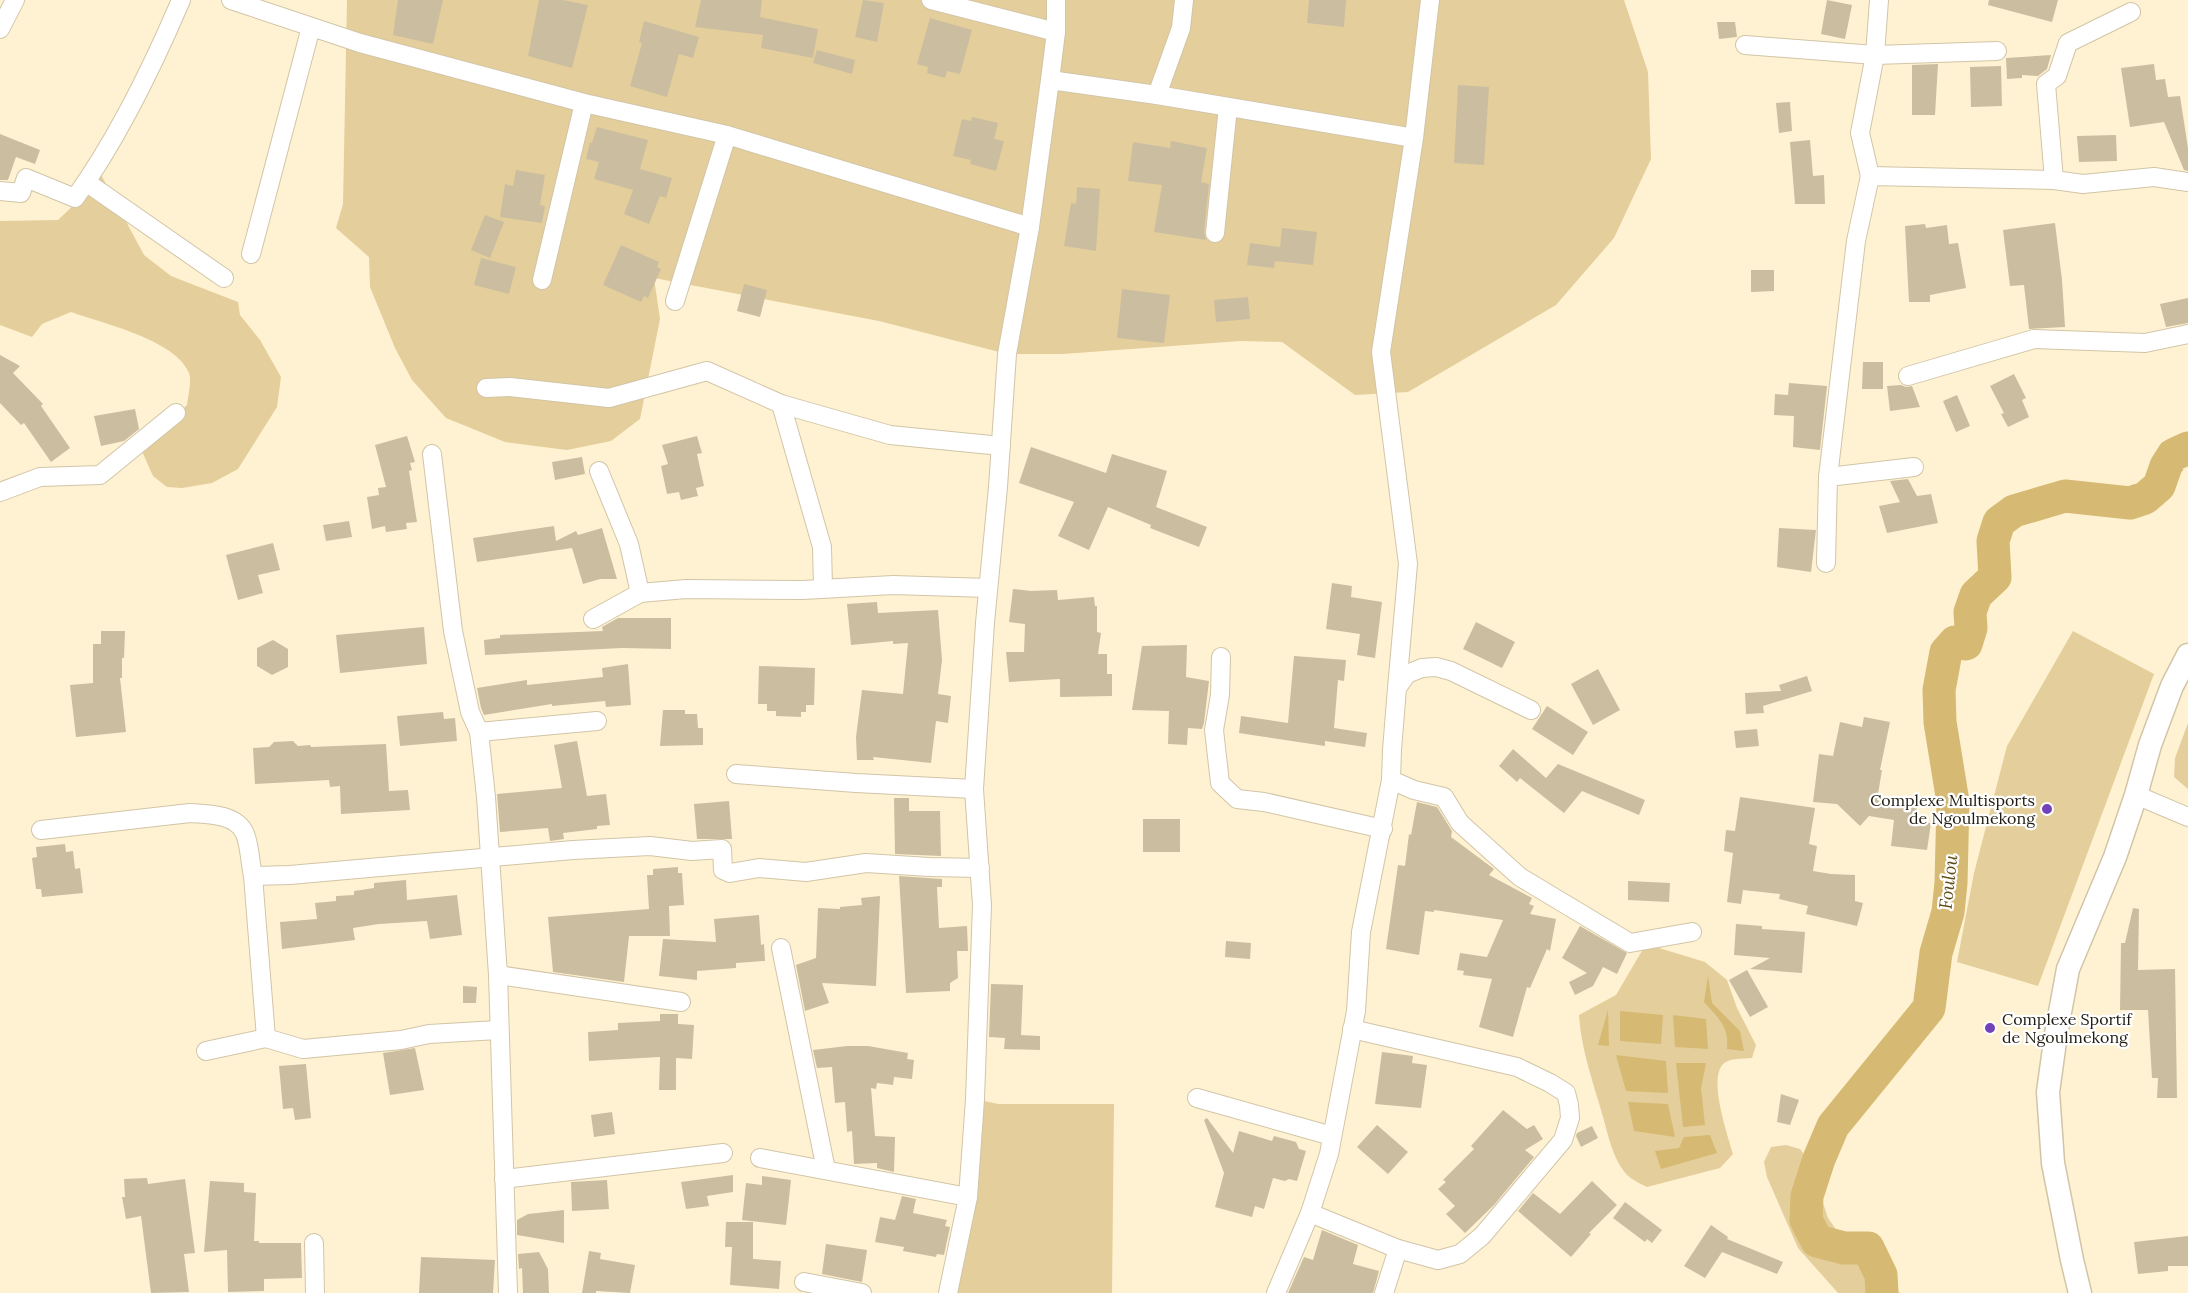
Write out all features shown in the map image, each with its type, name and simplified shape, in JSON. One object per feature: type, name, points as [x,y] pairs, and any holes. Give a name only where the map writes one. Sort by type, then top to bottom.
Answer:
[{"type":"street","points":[[0,29],[15,0]]},
{"type":"street","points":[[0,191],[21,193],[26,178],[75,198],[156,57],[181,0]]},
{"type":"street","points":[[231,0],[360,43],[584,103],[727,135],[1030,227]]},
{"type":"street","points":[[931,0],[1056,32]]},
{"type":"street","points":[[948,1293],[968,1197],[975,1099],[982,905],[974,789],[1007,354],[1030,227],[1056,32],[1056,0]]},
{"type":"street","points":[[1157,95],[1181,28],[1184,0]]},
{"type":"street","points":[[1276,1293],[1310,1213],[1329,1154],[1356,1011],[1361,932],[1391,780],[1408,564],[1381,352],[1414,138],[1430,0]]},
{"type":"street","points":[[1826,564],[1828,477],[1856,241],[1870,176],[1860,134],[1875,55],[1879,0]]},
{"type":"street","points":[[2054,180],[2046,84],[2057,76],[2068,43],[2131,12]]},
{"type":"street","points":[[251,254],[311,27]]},
{"type":"street","points":[[1745,45],[1875,55],[1997,51]]},
{"type":"street","points":[[1050,80],[1228,106],[1414,138]]},
{"type":"street","points":[[542,280],[584,103]]},
{"type":"street","points":[[1215,233],[1228,106]]},
{"type":"street","points":[[675,301],[727,135]]},
{"type":"street","points":[[1870,176],[2054,180],[2083,184],[2154,177],[2188,182]]},
{"type":"street","points":[[86,182],[224,278]]},
{"type":"street","points":[[1908,376],[2034,339],[2145,343],[2188,334]]},
{"type":"street","points":[[486,388],[510,387],[609,398],[707,370],[781,404],[890,435],[1001,446]]},
{"type":"street","points":[[781,404],[822,547],[824,587]]},
{"type":"street","points":[[0,492],[40,477],[100,475],[176,413]]},
{"type":"street","points":[[432,454],[453,631],[470,712],[478,732],[490,856],[498,975],[508,1293]]},
{"type":"street","points":[[1828,477],[1914,467]]},
{"type":"street","points":[[599,471],[629,544],[640,593]]},
{"type":"street","points":[[593,619],[640,593],[686,589],[803,590],[824,587],[893,585],[988,588]]},
{"type":"street","points":[[2080,1293],[2053,1163],[2048,1092],[2068,969],[2115,857],[2150,745],[2172,686],[2188,655]]},
{"type":"street","points":[[1221,657],[1220,695],[1214,730],[1220,783],[1237,799],[1264,802],[1383,829]]},
{"type":"street","points":[[1397,688],[1407,674],[1422,668],[1436,667],[1450,671],[1531,710]]},
{"type":"street","points":[[478,732],[597,721]]},
{"type":"street","points":[[736,774],[974,789]]},
{"type":"street","points":[[1391,780],[1414,790],[1444,797],[1460,823],[1520,877],[1630,943],[1692,932]]},
{"type":"street","points":[[2136,795],[2188,816]]},
{"type":"street","points":[[41,830],[190,813],[211,814],[232,820],[244,833],[253,876],[266,1038]]},
{"type":"street","points":[[253,876],[290,875],[490,856],[650,846],[692,851],[722,849],[723,870],[730,873],[759,868],[806,872],[866,863],[980,868]]},
{"type":"street","points":[[781,948],[826,1170]]},
{"type":"street","points":[[498,975],[681,1002]]},
{"type":"street","points":[[1310,1213],[1398,1249],[1438,1260],[1460,1254],[1482,1236],[1563,1140],[1570,1118],[1566,1093],[1517,1067],[1352,1029]]},
{"type":"street","points":[[206,1050],[266,1038],[303,1049],[401,1040],[429,1034],[498,1030]]},
{"type":"street","points":[[1197,1098],[1332,1136]]},
{"type":"street","points":[[504,1179],[723,1154]]},
{"type":"street","points":[[760,1158],[968,1197]]},
{"type":"street","points":[[314,1243],[315,1293]]},
{"type":"street","points":[[1384,1293],[1398,1249]]},
{"type":"street","points":[[804,1282],[862,1293]]},
{"type":"shaded area","points":[[347,0],[1624,0],[1648,72],[1651,159],[1614,238],[1556,305],[1408,392],[1355,395],[1282,342],[1240,341],[1063,354],[1007,354],[879,321],[654,278],[660,319],[640,419],[611,441],[567,450],[505,442],[446,418],[412,380],[395,348],[370,287],[369,257],[336,228],[343,204]]},
{"type":"shaded area","points":[[98,169],[144,255],[171,276],[238,302],[240,315],[260,340],[281,377],[277,407],[238,469],[212,483],[182,488],[167,487],[153,476],[141,449],[187,405],[189,373],[181,361],[169,351],[137,334],[71,312],[42,324],[32,337],[0,325],[0,221],[58,220],[77,202]]},
{"type":"shaded area","name":"Complexe Multisports de Ngoulmekong","points":[[2073,631],[2154,674],[2038,986],[1957,962],[1974,873],[2007,746]]},
{"type":"shaded area","points":[[2188,723],[2188,789],[2174,777],[2175,758]]},
{"type":"shaded area","points":[[1646,944],[1705,962],[1727,980],[1737,1008],[1756,1045],[1752,1058],[1728,1061],[1721,1067],[1718,1076],[1720,1104],[1733,1154],[1720,1168],[1647,1187],[1626,1174],[1614,1154],[1587,1063],[1579,1015],[1616,995]]},
{"type":"shaded area","points":[[1708,976],[1712,1003],[1740,1031],[1744,1051],[1727,1049],[1725,1029],[1704,1002]]},
{"type":"shaded area","points":[[1608,1010],[1609,1046],[1598,1045]]},
{"type":"shaded area","points":[[1620,1011],[1663,1015],[1661,1044],[1620,1041]]},
{"type":"shaded area","points":[[1673,1015],[1706,1019],[1708,1049],[1675,1047]]},
{"type":"shaded area","points":[[1616,1055],[1666,1061],[1668,1093],[1626,1091]]},
{"type":"shaded area","points":[[1676,1063],[1706,1063],[1701,1088],[1705,1125],[1683,1127]]},
{"type":"shaded area","points":[[975,1099],[998,1104],[1114,1104],[1112,1293],[948,1293]]},
{"type":"shaded area","points":[[1628,1102],[1668,1104],[1675,1137],[1634,1131]]},
{"type":"shaded area","points":[[1710,1135],[1717,1153],[1661,1169],[1655,1151],[1679,1148],[1684,1137]]},
{"type":"shaded area","points":[[1786,1145],[1800,1149],[1809,1161],[1828,1218],[1844,1241],[1900,1293],[1838,1293],[1798,1248],[1767,1177],[1764,1162],[1771,1147]]},
{"type":"building","points":[[398,0],[443,0],[433,44],[393,35]]},
{"type":"building","points":[[539,0],[563,0],[588,5],[572,68],[528,56]]},
{"type":"building","points":[[701,0],[762,0],[760,17],[818,29],[813,58],[761,48],[763,35],[695,27]]},
{"type":"building","points":[[863,0],[884,3],[877,42],[855,37]]},
{"type":"building","points":[[1309,0],[1346,0],[1344,27],[1307,23]]},
{"type":"building","points":[[1827,0],[1852,5],[1845,39],[1821,34]]},
{"type":"building","points":[[1989,0],[2058,0],[2052,22],[1988,5]]},
{"type":"building","points":[[930,18],[972,30],[960,74],[947,71],[945,78],[927,73],[928,67],[917,64]]},
{"type":"building","points":[[644,21],[699,37],[693,58],[679,54],[667,97],[630,86],[642,43],[639,42]]},
{"type":"building","points":[[1717,22],[1735,22],[1737,37],[1719,39]]},
{"type":"building","points":[[817,50],[855,60],[852,74],[813,63]]},
{"type":"building","points":[[2051,55],[2047,69],[2038,76],[2022,75],[2022,78],[2007,79],[2006,58]]},
{"type":"building","points":[[1938,64],[1935,115],[1912,115],[1912,65]]},
{"type":"building","points":[[2154,64],[2156,80],[2165,79],[2168,97],[2180,96],[2188,148],[2188,171],[2184,170],[2164,122],[2130,127],[2121,68]]},
{"type":"building","points":[[2001,66],[2002,106],[1971,107],[1970,67]]},
{"type":"building","points":[[1458,85],[1489,87],[1484,165],[1454,163]]},
{"type":"building","points":[[1790,102],[1792,131],[1779,133],[1776,103]]},
{"type":"building","points":[[972,117],[998,123],[994,139],[1004,141],[996,171],[970,164],[971,160],[953,156],[962,119],[971,121]]},
{"type":"building","points":[[597,127],[648,140],[640,169],[672,178],[666,198],[660,196],[649,224],[624,214],[633,190],[594,179],[599,162],[586,159]]},
{"type":"building","points":[[0,134],[40,150],[35,164],[16,157],[8,180],[0,180]]},
{"type":"building","points":[[2116,135],[2117,161],[2079,162],[2077,136]]},
{"type":"building","points":[[1810,140],[1813,176],[1824,175],[1825,204],[1795,204],[1790,142]]},
{"type":"building","points":[[1171,141],[1207,148],[1201,182],[1209,184],[1204,232],[1206,240],[1154,232],[1162,185],[1128,181],[1133,142],[1170,148]]},
{"type":"building","points":[[516,170],[545,175],[540,205],[545,206],[542,223],[500,217],[505,184],[513,186]]},
{"type":"building","points":[[1077,187],[1100,189],[1096,251],[1064,246],[1071,203],[1076,204]]},
{"type":"building","points":[[485,215],[504,222],[490,258],[471,250]]},
{"type":"building","points":[[2055,223],[2065,327],[2029,329],[2024,285],[2010,286],[2003,230]]},
{"type":"building","points":[[1925,224],[1926,228],[1947,225],[1949,244],[1958,243],[1966,288],[1930,295],[1930,302],[1909,302],[1905,226]]},
{"type":"building","points":[[1282,228],[1317,232],[1313,265],[1275,261],[1274,268],[1247,265],[1250,243],[1280,247]]},
{"type":"building","points":[[621,245],[659,262],[657,267],[661,269],[648,298],[644,296],[641,302],[603,285]]},
{"type":"building","points":[[481,258],[516,267],[509,294],[474,285]]},
{"type":"building","points":[[1751,270],[1774,270],[1774,291],[1751,292]]},
{"type":"building","points":[[744,284],[767,290],[760,317],[737,311]]},
{"type":"building","points":[[1122,289],[1170,295],[1164,343],[1117,338]]},
{"type":"building","points":[[1248,297],[1250,319],[1216,322],[1214,300]]},
{"type":"building","points":[[2188,298],[2188,323],[2166,327],[2160,304]]},
{"type":"building","points":[[0,355],[20,366],[13,373],[43,404],[41,406],[70,448],[51,462],[24,423],[21,425],[0,403]]},
{"type":"building","points":[[1863,362],[1883,362],[1883,389],[1862,389]]},
{"type":"building","points":[[2014,374],[2026,398],[2022,400],[2029,417],[2008,427],[2001,414],[2004,413],[1990,386]]},
{"type":"building","points":[[1789,383],[1827,386],[1820,450],[1793,447],[1794,416],[1774,415],[1775,394],[1788,395]]},
{"type":"building","points":[[1887,386],[1912,386],[1920,407],[1890,411]]},
{"type":"building","points":[[1957,395],[1970,426],[1956,432],[1943,401]]},
{"type":"building","points":[[135,409],[139,429],[124,441],[101,446],[94,416]]},
{"type":"building","points":[[407,436],[415,462],[410,463],[412,470],[409,471],[417,522],[406,523],[407,529],[386,532],[385,526],[372,529],[367,497],[379,495],[378,488],[386,487],[375,445]]},
{"type":"building","points":[[697,436],[702,453],[697,454],[704,486],[696,488],[698,496],[681,500],[679,492],[667,494],[661,466],[668,464],[662,445]]},
{"type":"building","points":[[1031,447],[1106,473],[1112,454],[1167,471],[1156,507],[1207,527],[1199,547],[1150,528],[1151,525],[1108,507],[1089,550],[1058,536],[1074,502],[1019,483]]},
{"type":"building","points":[[582,457],[585,474],[555,480],[552,462]]},
{"type":"building","points":[[1908,479],[1917,496],[1931,494],[1938,523],[1887,533],[1879,506],[1900,502],[1890,481]]},
{"type":"building","points":[[349,521],[352,537],[326,541],[323,525]]},
{"type":"building","points":[[554,526],[556,541],[576,531],[578,535],[602,528],[617,579],[600,579],[583,584],[572,548],[477,562],[473,538]]},
{"type":"building","points":[[1779,528],[1816,530],[1811,572],[1777,567]]},
{"type":"building","points":[[273,543],[280,570],[258,575],[263,593],[238,600],[226,555]]},
{"type":"building","points":[[1332,583],[1352,586],[1351,597],[1382,602],[1375,658],[1357,655],[1360,634],[1326,629]]},
{"type":"building","points":[[1013,589],[1057,590],[1058,600],[1094,597],[1095,606],[1097,606],[1097,632],[1101,633],[1098,654],[1107,654],[1107,674],[1112,674],[1112,696],[1060,697],[1060,679],[1009,682],[1006,652],[1024,652],[1025,624],[1009,622]]},
{"type":"building","points":[[877,602],[878,613],[938,610],[942,660],[938,694],[951,696],[948,723],[936,721],[931,763],[873,757],[874,760],[857,760],[856,737],[862,690],[903,694],[908,643],[893,644],[893,641],[851,645],[847,604]]},
{"type":"building","points":[[618,618],[671,618],[671,649],[622,648],[485,655],[484,640],[500,638],[500,635],[603,631],[602,627]]},
{"type":"building","points":[[1476,622],[1515,642],[1502,668],[1463,649]]},
{"type":"building","points":[[424,627],[427,664],[340,673],[336,635]]},
{"type":"building","points":[[101,631],[125,631],[122,678],[120,678],[126,732],[76,737],[70,685],[93,683],[93,644],[101,644]]},
{"type":"building","points":[[273,640],[288,649],[288,667],[272,675],[257,666],[257,648]]},
{"type":"building","points":[[1187,645],[1186,677],[1209,681],[1204,723],[1202,729],[1188,728],[1187,745],[1168,744],[1169,711],[1132,710],[1142,646]]},
{"type":"building","points":[[1294,656],[1346,660],[1344,681],[1338,680],[1334,728],[1367,733],[1365,747],[1325,741],[1325,746],[1239,733],[1241,716],[1288,723]]},
{"type":"building","points":[[628,664],[631,705],[606,707],[605,701],[552,706],[552,704],[484,715],[481,708],[477,688],[527,680],[527,685],[603,677],[602,668]]},
{"type":"building","points":[[759,666],[815,668],[814,705],[806,705],[806,712],[801,712],[801,717],[776,716],[776,711],[767,711],[767,704],[758,704]]},
{"type":"building","points":[[1598,669],[1620,710],[1593,725],[1571,684]]},
{"type":"building","points":[[1807,676],[1812,691],[1763,706],[1764,713],[1746,714],[1745,693],[1781,691],[1779,685]]},
{"type":"building","points":[[1547,706],[1588,732],[1573,755],[1532,729]]},
{"type":"building","points":[[663,710],[685,710],[685,714],[697,714],[698,728],[703,728],[703,745],[660,746]]},
{"type":"building","points":[[443,712],[444,719],[455,718],[457,741],[400,746],[397,716]]},
{"type":"building","points":[[1864,717],[1890,722],[1880,770],[1882,770],[1877,800],[1917,807],[1915,820],[1931,823],[1927,850],[1891,846],[1894,820],[1869,816],[1860,826],[1837,804],[1813,802],[1819,754],[1833,756],[1840,722],[1862,727]]},
{"type":"building","points":[[1757,729],[1759,746],[1736,748],[1734,731]]},
{"type":"building","points":[[293,741],[298,746],[310,745],[311,747],[386,744],[389,791],[408,790],[410,810],[341,814],[340,786],[330,787],[329,780],[255,784],[253,748],[269,747],[274,742]]},
{"type":"building","points":[[577,741],[587,796],[606,794],[610,825],[563,833],[564,839],[550,841],[548,828],[500,832],[497,794],[562,788],[554,745]]},
{"type":"building","points":[[1513,749],[1546,778],[1558,764],[1645,800],[1639,815],[1582,791],[1564,813],[1520,778],[1517,782],[1499,766]]},
{"type":"building","points":[[1740,797],[1815,808],[1809,844],[1817,846],[1813,871],[1855,875],[1855,901],[1863,903],[1857,926],[1806,914],[1808,906],[1779,899],[1780,894],[1743,890],[1741,904],[1727,902],[1733,853],[1724,851],[1726,830],[1735,831]]},
{"type":"building","points":[[894,798],[909,798],[909,811],[940,811],[941,856],[895,854]]},
{"type":"building","points":[[729,801],[732,839],[697,839],[694,804]]},
{"type":"building","points":[[1417,802],[1437,807],[1452,831],[1451,837],[1494,869],[1489,875],[1532,898],[1529,904],[1534,906],[1530,914],[1556,919],[1550,951],[1547,949],[1530,988],[1527,987],[1513,1037],[1479,1027],[1492,979],[1463,975],[1464,971],[1457,970],[1460,953],[1487,957],[1503,920],[1434,910],[1434,912],[1425,911],[1419,955],[1386,949],[1398,865],[1405,866],[1409,834],[1411,835]]},
{"type":"building","points":[[1143,819],[1180,819],[1180,852],[1143,852]]},
{"type":"building","points":[[65,844],[66,852],[73,851],[75,869],[80,868],[83,893],[42,897],[41,889],[36,889],[32,858],[37,857],[36,847]]},
{"type":"building","points":[[678,867],[678,873],[682,873],[684,905],[669,906],[670,936],[629,936],[624,982],[553,972],[548,917],[649,909],[647,875],[653,875],[653,869]]},
{"type":"building","points":[[899,876],[942,879],[942,887],[937,887],[939,928],[967,926],[968,951],[957,951],[958,978],[950,983],[950,991],[906,993]]},
{"type":"building","points":[[406,880],[407,900],[457,895],[462,935],[430,939],[427,921],[379,924],[353,928],[355,940],[282,949],[280,922],[317,919],[315,903],[336,901],[336,896],[354,895],[354,891],[374,888],[374,883]]},
{"type":"building","points":[[1628,881],[1670,883],[1669,902],[1628,900]]},
{"type":"building","points":[[880,896],[876,986],[822,983],[829,1003],[805,1011],[796,965],[816,958],[818,908],[840,909],[840,907],[862,905],[861,898]]},
{"type":"building","points":[[2133,908],[2139,909],[2138,970],[2175,969],[2177,1098],[2157,1098],[2158,1078],[2152,1078],[2148,1010],[2120,1010],[2121,943],[2125,943]]},
{"type":"building","points":[[759,915],[761,945],[764,944],[765,961],[736,963],[736,968],[697,971],[697,980],[659,976],[663,939],[716,942],[714,919]]},
{"type":"building","points":[[1736,924],[1762,926],[1762,929],[1805,932],[1802,973],[1750,969],[1770,958],[1734,955]]},
{"type":"building","points":[[1580,926],[1627,953],[1617,974],[1603,967],[1593,986],[1575,995],[1569,982],[1587,973],[1562,958]]},
{"type":"building","points":[[1226,941],[1251,943],[1250,959],[1225,957]]},
{"type":"building","points":[[1747,970],[1768,1007],[1750,1017],[1729,980]]},
{"type":"building","points":[[991,984],[1023,985],[1021,1035],[1040,1036],[1040,1050],[1004,1049],[1005,1038],[989,1037]]},
{"type":"building","points":[[463,986],[477,987],[476,1003],[463,1003]]},
{"type":"building","points":[[660,1014],[678,1014],[678,1024],[694,1025],[692,1059],[676,1058],[676,1090],[659,1090],[660,1057],[589,1061],[588,1032],[618,1030],[618,1023],[660,1021]]},
{"type":"building","points":[[868,1046],[908,1053],[907,1059],[914,1060],[912,1079],[894,1077],[893,1085],[877,1083],[876,1089],[871,1088],[875,1136],[895,1137],[894,1172],[877,1168],[877,1163],[854,1164],[852,1131],[847,1132],[845,1102],[835,1103],[832,1067],[817,1068],[813,1050]]},
{"type":"building","points":[[415,1048],[424,1090],[390,1095],[383,1053]]},
{"type":"building","points":[[1382,1052],[1413,1056],[1412,1063],[1427,1065],[1421,1108],[1375,1104]]},
{"type":"building","points":[[306,1064],[311,1118],[295,1120],[293,1108],[283,1109],[279,1066]]},
{"type":"building","points":[[1781,1094],[1799,1100],[1790,1125],[1777,1122]]},
{"type":"building","points":[[1503,1110],[1527,1129],[1534,1125],[1543,1139],[1525,1150],[1534,1157],[1494,1205],[1465,1233],[1446,1214],[1455,1206],[1438,1189],[1446,1182],[1443,1180],[1474,1149],[1471,1146]]},
{"type":"building","points":[[612,1112],[615,1134],[594,1137],[591,1115]]},
{"type":"building","points":[[1207,1118],[1233,1153],[1239,1131],[1272,1141],[1274,1136],[1296,1142],[1299,1149],[1306,1151],[1297,1181],[1273,1178],[1264,1209],[1255,1206],[1252,1217],[1215,1207],[1224,1173],[1204,1120]]},
{"type":"building","points":[[1377,1125],[1408,1152],[1388,1174],[1357,1147]]},
{"type":"building","points":[[1592,1126],[1598,1138],[1581,1147],[1577,1133]]},
{"type":"building","points":[[733,1175],[733,1192],[707,1196],[709,1206],[686,1209],[681,1182]]},
{"type":"building","points":[[762,1176],[791,1180],[786,1225],[742,1220],[746,1183],[762,1185]]},
{"type":"building","points":[[147,1178],[148,1184],[185,1179],[195,1253],[184,1254],[189,1292],[151,1293],[141,1216],[126,1219],[122,1197],[125,1197],[124,1179]]},
{"type":"building","points":[[607,1180],[609,1209],[572,1211],[571,1182]]},
{"type":"building","points":[[210,1181],[244,1183],[244,1192],[256,1193],[254,1241],[301,1243],[302,1278],[264,1279],[264,1291],[228,1292],[227,1250],[204,1252]]},
{"type":"building","points":[[1592,1181],[1617,1205],[1589,1233],[1591,1234],[1571,1257],[1518,1211],[1533,1193],[1560,1214]]},
{"type":"building","points":[[902,1196],[916,1199],[913,1213],[947,1220],[945,1226],[950,1227],[944,1255],[937,1254],[936,1257],[903,1251],[904,1247],[875,1242],[880,1217],[895,1220]]},
{"type":"building","points":[[1625,1202],[1662,1230],[1652,1243],[1647,1239],[1645,1242],[1613,1218]]},
{"type":"building","points":[[564,1210],[564,1243],[517,1235],[517,1220],[528,1214]]},
{"type":"building","points":[[726,1222],[753,1222],[753,1259],[781,1261],[779,1289],[730,1285],[732,1247],[725,1247]]},
{"type":"building","points":[[1711,1225],[1728,1237],[1727,1239],[1783,1262],[1777,1274],[1722,1252],[1705,1278],[1684,1266]]},
{"type":"building","points":[[1322,1230],[1358,1245],[1353,1264],[1379,1271],[1373,1293],[1288,1293],[1304,1257],[1313,1260]]},
{"type":"building","points":[[2188,1236],[2188,1266],[2168,1266],[2168,1271],[2138,1274],[2134,1242]]},
{"type":"building","points":[[826,1244],[867,1250],[862,1282],[822,1274]]},
{"type":"building","points":[[589,1251],[601,1253],[600,1259],[635,1265],[630,1293],[596,1291],[596,1293],[582,1293]]},
{"type":"building","points":[[539,1252],[548,1269],[549,1293],[523,1293],[522,1268],[519,1269],[518,1254]]},
{"type":"building","points":[[421,1257],[495,1260],[493,1293],[419,1293]]},
{"type":"waterway","name":"Foulou","points":[[1882,1293],[1881,1275],[1868,1248],[1844,1248],[1817,1241],[1806,1220],[1807,1196],[1833,1126],[1929,1008],[1936,953],[1948,912],[1951,883],[1953,802],[1940,722],[1939,690],[1946,652],[1955,642],[1966,644],[1971,628],[1970,612],[1976,595],[1995,577],[1993,541],[1999,522],[2014,511],[2065,496],[2130,503],[2145,498],[2159,486],[2166,466],[2173,455],[2188,448]]},
{"type":"place","name":"Complexe Multisports de Ngoulmekong","points":[[2047,809]]},
{"type":"place","name":"Complexe Sportif de Ngoulmekong","points":[[1990,1028]]}]
